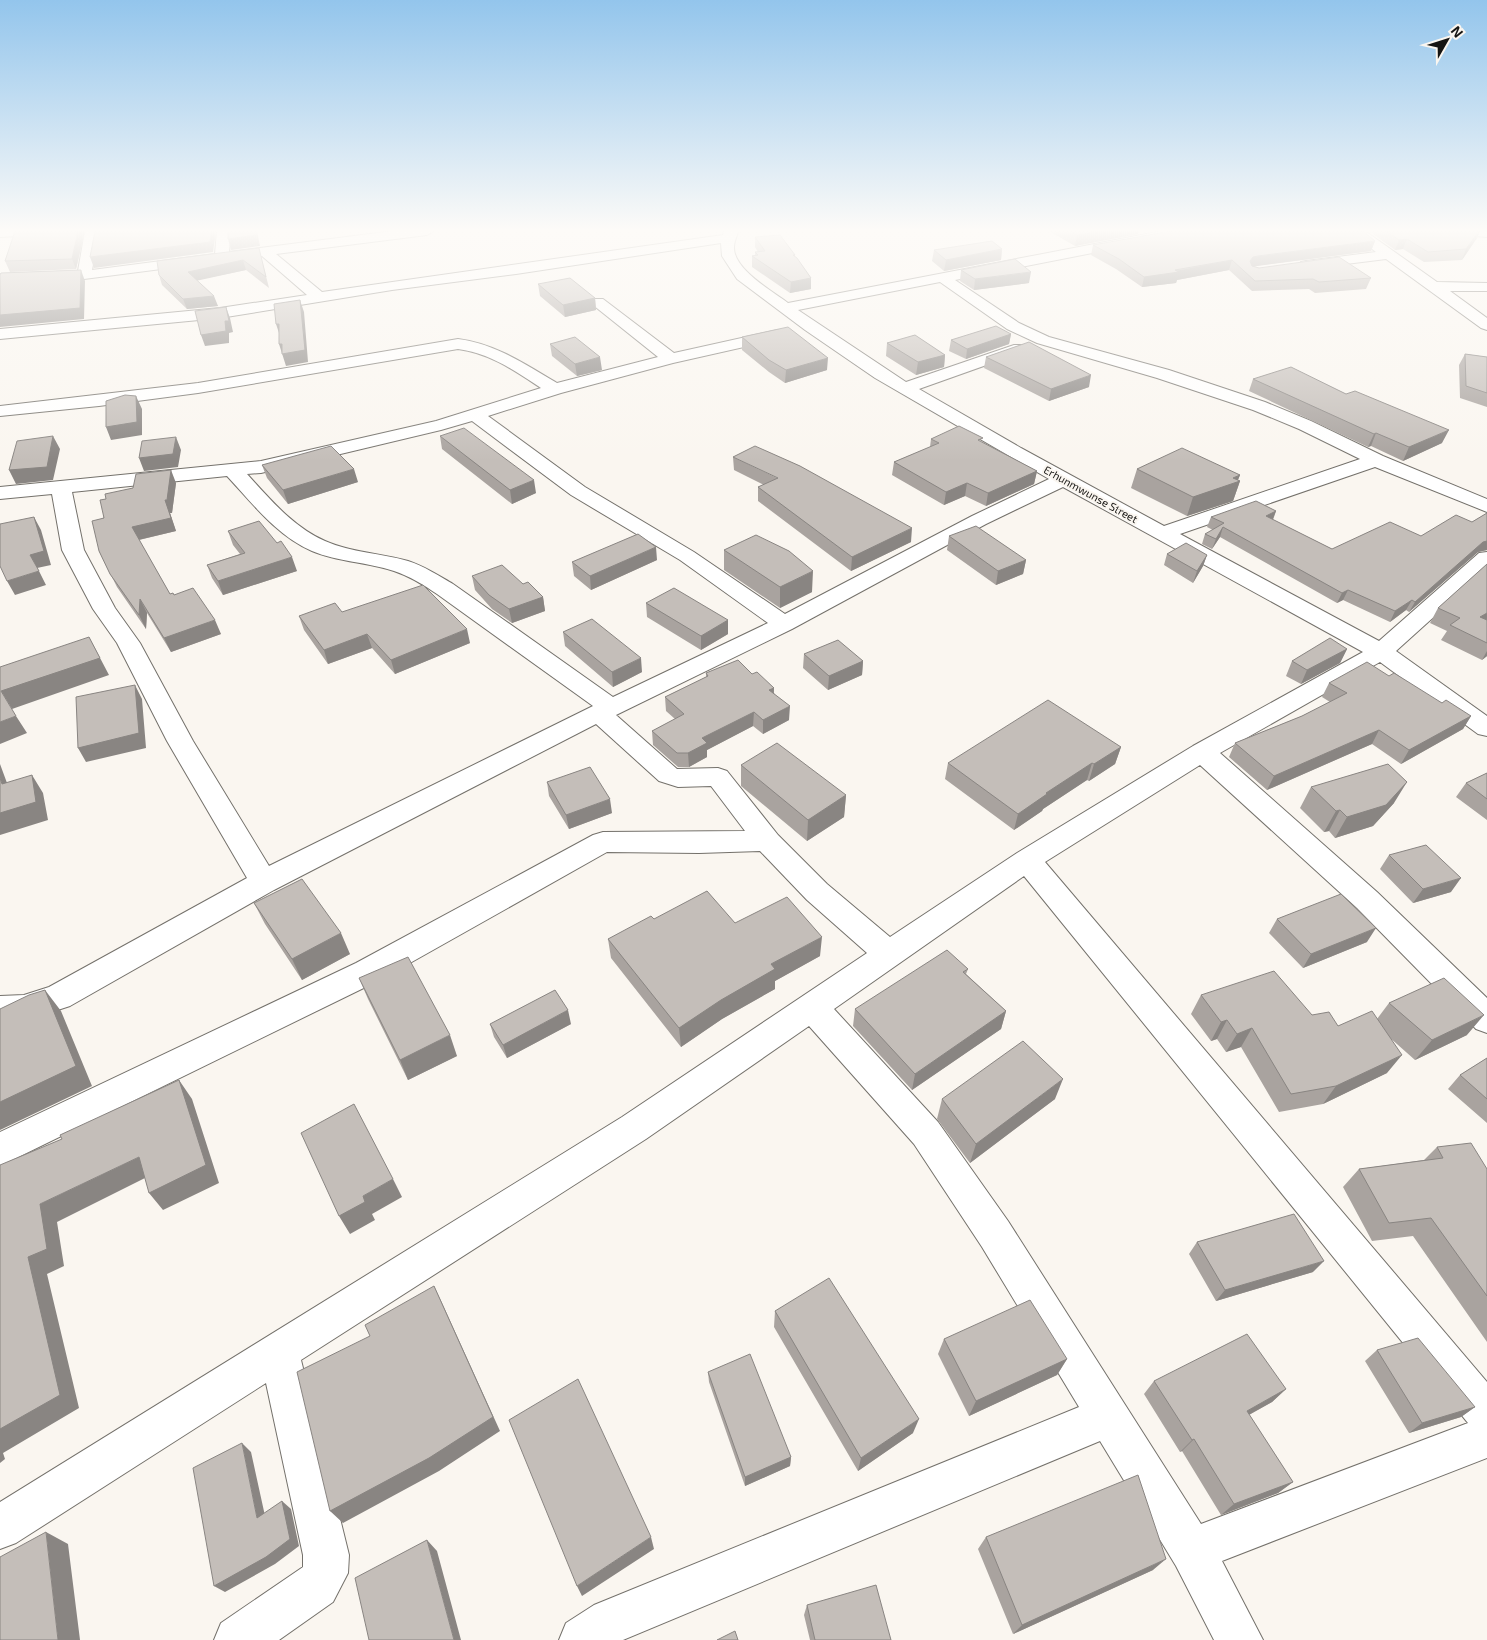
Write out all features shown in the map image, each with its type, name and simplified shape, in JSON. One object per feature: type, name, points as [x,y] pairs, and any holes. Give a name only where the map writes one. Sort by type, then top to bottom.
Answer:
[{"type":"street","points":[[0,334],[220,313],[256,308]]},
{"type":"street","points":[[605,308],[671,359]]},
{"type":"street","name":"Erhunmwunse Street","points":[[786,308],[811,327],[905,388],[1064,479],[1381,652],[1487,728]]},
{"type":"street","points":[[986,308],[1013,326],[1043,340],[1163,374],[1259,406],[1305,425],[1376,460],[1487,506]]},
{"type":"street","points":[[1463,308],[1487,325]]},
{"type":"street","points":[[0,494],[261,467],[476,415],[555,390],[671,359],[811,327]]},
{"type":"street","points":[[905,388],[1043,340]]},
{"type":"street","points":[[0,411],[198,388],[458,344],[471,345],[487,350],[555,390]]},
{"type":"street","points":[[476,415],[578,492],[687,556],[784,624]]},
{"type":"street","points":[[1163,533],[1376,460]]},
{"type":"street","points":[[233,470],[283,523],[309,542],[328,549],[400,566],[420,573],[445,589],[605,710],[668,775],[678,778],[718,777],[768,842],[817,892],[890,955]]},
{"type":"street","points":[[0,1008],[24,1008],[60,997],[264,882],[605,710],[784,624],[926,539],[1064,479]]},
{"type":"street","points":[[61,488],[73,550],[104,609],[128,643],[180,741],[264,882]]},
{"type":"street","points":[[0,1527],[634,1128],[813,1008],[1027,860],[1202,752],[1381,652],[1487,558]]},
{"type":"street","points":[[1202,752],[1367,900],[1487,1020]]},
{"type":"street","points":[[0,1150],[367,972],[603,842],[768,842]]},
{"type":"street","points":[[1027,860],[1487,1414]]},
{"type":"street","points":[[813,1008],[926,1133],[995,1234],[1192,1550],[1239,1640]]},
{"type":"street","points":[[238,1640],[316,1586],[325,1573],[326,1556],[279,1352]]},
{"type":"street","points":[[583,1640],[610,1621],[1109,1416]]},
{"type":"street","points":[[1192,1550],[1487,1437]]},
{"type":"building","points":[[0,308],[80,308],[80,308],[0,315]]},
{"type":"building","points":[[226,308],[229,321],[225,321],[226,331],[201,335],[195,311]]},
{"type":"building","points":[[274,308],[301,308],[305,350],[282,354],[282,344],[279,344],[279,324],[276,324]]},
{"type":"building","points":[[996,326],[1011,334],[967,349],[951,340]]},
{"type":"building","points":[[788,327],[828,358],[786,370],[769,360],[742,337]]},
{"type":"building","points":[[915,335],[945,355],[918,362],[887,343]]},
{"type":"building","points":[[575,337],[600,357],[575,364],[550,344]]},
{"type":"building","points":[[1029,342],[1091,375],[1051,389],[986,357]]},
{"type":"building","points":[[1465,354],[1487,357],[1487,393],[1466,386]]},
{"type":"building","points":[[1291,367],[1346,394],[1355,391],[1449,430],[1409,447],[1376,433],[1374,434],[1253,379]]},
{"type":"building","points":[[125,395],[136,396],[137,422],[106,427],[106,401]]},
{"type":"building","points":[[959,426],[983,438],[978,440],[1037,471],[988,493],[967,483],[946,492],[894,462],[939,443],[931,439]]},
{"type":"building","points":[[464,428],[534,480],[510,490],[440,436]]},
{"type":"building","points":[[53,436],[47,467],[9,470],[17,441]]},
{"type":"building","points":[[176,437],[173,454],[139,458],[142,441]]},
{"type":"building","points":[[331,446],[354,469],[283,490],[262,465]]},
{"type":"building","points":[[755,446],[800,466],[912,528],[852,557],[758,487],[778,478],[733,457]]},
{"type":"building","points":[[1182,448],[1240,475],[1233,478],[1240,481],[1193,497],[1137,469]]},
{"type":"building","points":[[171,470],[167,500],[165,500],[171,518],[132,527],[170,594],[173,593],[174,595],[193,588],[215,620],[164,638],[140,599],[139,615],[110,574],[99,551],[92,521],[104,518],[100,500],[106,499],[105,494],[133,488],[136,474]]},
{"type":"building","points":[[1256,501],[1276,511],[1266,516],[1332,549],[1390,522],[1421,536],[1456,515],[1472,522],[1487,513],[1487,541],[1483,542],[1415,602],[1412,600],[1395,611],[1348,590],[1342,593],[1223,527],[1216,539],[1205,534],[1224,523],[1211,517]]},
{"type":"building","points":[[34,517],[44,551],[30,555],[39,571],[7,581],[0,566],[0,524]]},
{"type":"building","points":[[259,521],[277,543],[281,541],[292,557],[218,581],[207,565],[245,553],[228,531]]},
{"type":"building","points":[[976,526],[1026,560],[998,571],[949,536]]},
{"type":"building","points":[[638,534],[656,547],[590,576],[572,562]]},
{"type":"building","points":[[756,535],[789,551],[813,571],[780,587],[724,550]]},
{"type":"building","points":[[1186,543],[1207,555],[1197,571],[1167,554]]},
{"type":"building","points":[[1487,564],[1487,613],[1480,617],[1487,620],[1487,643],[1450,625],[1460,618],[1438,608]]},
{"type":"building","points":[[502,565],[523,584],[528,582],[543,597],[509,609],[489,595],[472,576]]},
{"type":"building","points":[[423,585],[467,629],[391,660],[367,634],[324,650],[299,616],[335,603],[342,612]]},
{"type":"building","points":[[674,588],[728,620],[701,636],[646,603]]},
{"type":"building","points":[[592,619],[641,658],[612,672],[563,632]]},
{"type":"building","points":[[89,637],[100,658],[1,691],[16,716],[0,722],[0,667]]},
{"type":"building","points":[[1330,638],[1347,649],[1307,670],[1292,661]]},
{"type":"building","points":[[838,640],[863,661],[829,676],[804,654]]},
{"type":"building","points":[[738,660],[752,674],[757,672],[774,688],[769,690],[790,706],[763,720],[754,712],[702,738],[707,743],[688,753],[677,753],[652,731],[684,714],[665,697],[708,676],[706,673]]},
{"type":"building","points":[[1367,662],[1389,676],[1394,673],[1442,703],[1446,700],[1471,716],[1409,750],[1379,730],[1274,776],[1235,743],[1302,716],[1347,693],[1329,683]]},
{"type":"building","points":[[135,685],[139,733],[78,748],[76,697]]},
{"type":"building","points":[[1048,700],[1121,747],[1094,764],[1092,763],[1018,814],[948,763]]},
{"type":"building","points":[[777,743],[846,795],[808,820],[741,765]]},
{"type":"building","points":[[1388,764],[1407,782],[1386,805],[1347,817],[1340,810],[1336,811],[1311,787]]},
{"type":"building","points":[[590,767],[610,799],[566,815],[547,782]]},
{"type":"building","points":[[1487,773],[1487,799],[1466,783]]},
{"type":"building","points":[[32,775],[36,802],[0,813],[0,778],[2,784]]},
{"type":"building","points":[[1426,845],[1461,878],[1423,889],[1389,855]]},
{"type":"building","points":[[302,879],[341,933],[292,959],[254,903]]},
{"type":"building","points":[[707,891],[735,923],[787,897],[822,937],[771,964],[775,969],[721,1000],[679,1028],[608,939],[651,916],[654,919]]},
{"type":"building","points":[[1341,894],[1376,928],[1311,954],[1277,919]]},
{"type":"building","points":[[947,950],[968,969],[963,972],[1006,1011],[915,1074],[855,1009]]},
{"type":"building","points":[[408,957],[450,1035],[400,1060],[359,978]]},
{"type":"building","points":[[1274,971],[1312,1015],[1329,1012],[1338,1026],[1372,1011],[1402,1055],[1336,1086],[1291,1094],[1252,1028],[1237,1034],[1227,1020],[1221,1022],[1201,995]]},
{"type":"building","points":[[1444,978],[1484,1015],[1432,1040],[1389,1003]]},
{"type":"building","points":[[45,990],[76,1066],[0,1102],[0,1009],[29,995]]},
{"type":"building","points":[[555,990],[568,1010],[503,1045],[490,1024]]},
{"type":"building","points":[[1023,1041],[1063,1079],[976,1144],[942,1099]]},
{"type":"building","points":[[1487,1058],[1487,1099],[1460,1075]]},
{"type":"building","points":[[179,1080],[206,1165],[149,1193],[139,1157],[40,1204],[47,1249],[28,1257],[60,1395],[0,1429],[0,1165],[62,1139],[60,1135]]},
{"type":"building","points":[[354,1104],[393,1179],[363,1196],[365,1202],[339,1216],[301,1133]]},
{"type":"building","points":[[1471,1143],[1487,1169],[1487,1296],[1431,1218],[1389,1223],[1359,1169],[1443,1158],[1437,1147]]},
{"type":"building","points":[[1294,1214],[1324,1261],[1225,1290],[1197,1242]]},
{"type":"building","points":[[829,1278],[919,1419],[861,1458],[775,1311]]},
{"type":"building","points":[[434,1286],[493,1417],[429,1458],[330,1511],[297,1372],[370,1336],[365,1325]]},
{"type":"building","points":[[1030,1300],[1067,1359],[976,1401],[944,1339]]},
{"type":"building","points":[[1247,1334],[1286,1389],[1247,1411],[1293,1482],[1234,1504],[1194,1439],[1192,1440],[1154,1381]]},
{"type":"building","points":[[1418,1338],[1475,1407],[1422,1423],[1377,1350]]},
{"type":"building","points":[[750,1354],[791,1457],[745,1477],[708,1372]]},
{"type":"building","points":[[578,1379],[651,1537],[577,1586],[509,1420]]},
{"type":"building","points":[[242,1443],[257,1518],[282,1501],[290,1539],[266,1557],[214,1586],[193,1468]]},
{"type":"building","points":[[1138,1475],[1166,1559],[1022,1625],[986,1537]]},
{"type":"building","points":[[46,1532],[58,1640],[0,1640],[0,1557]]},
{"type":"building","points":[[427,1540],[454,1640],[369,1640],[355,1578]]},
{"type":"building","points":[[876,1585],[891,1640],[815,1640],[807,1605]]},
{"type":"building","points":[[735,1631],[738,1640],[717,1640]]}]
